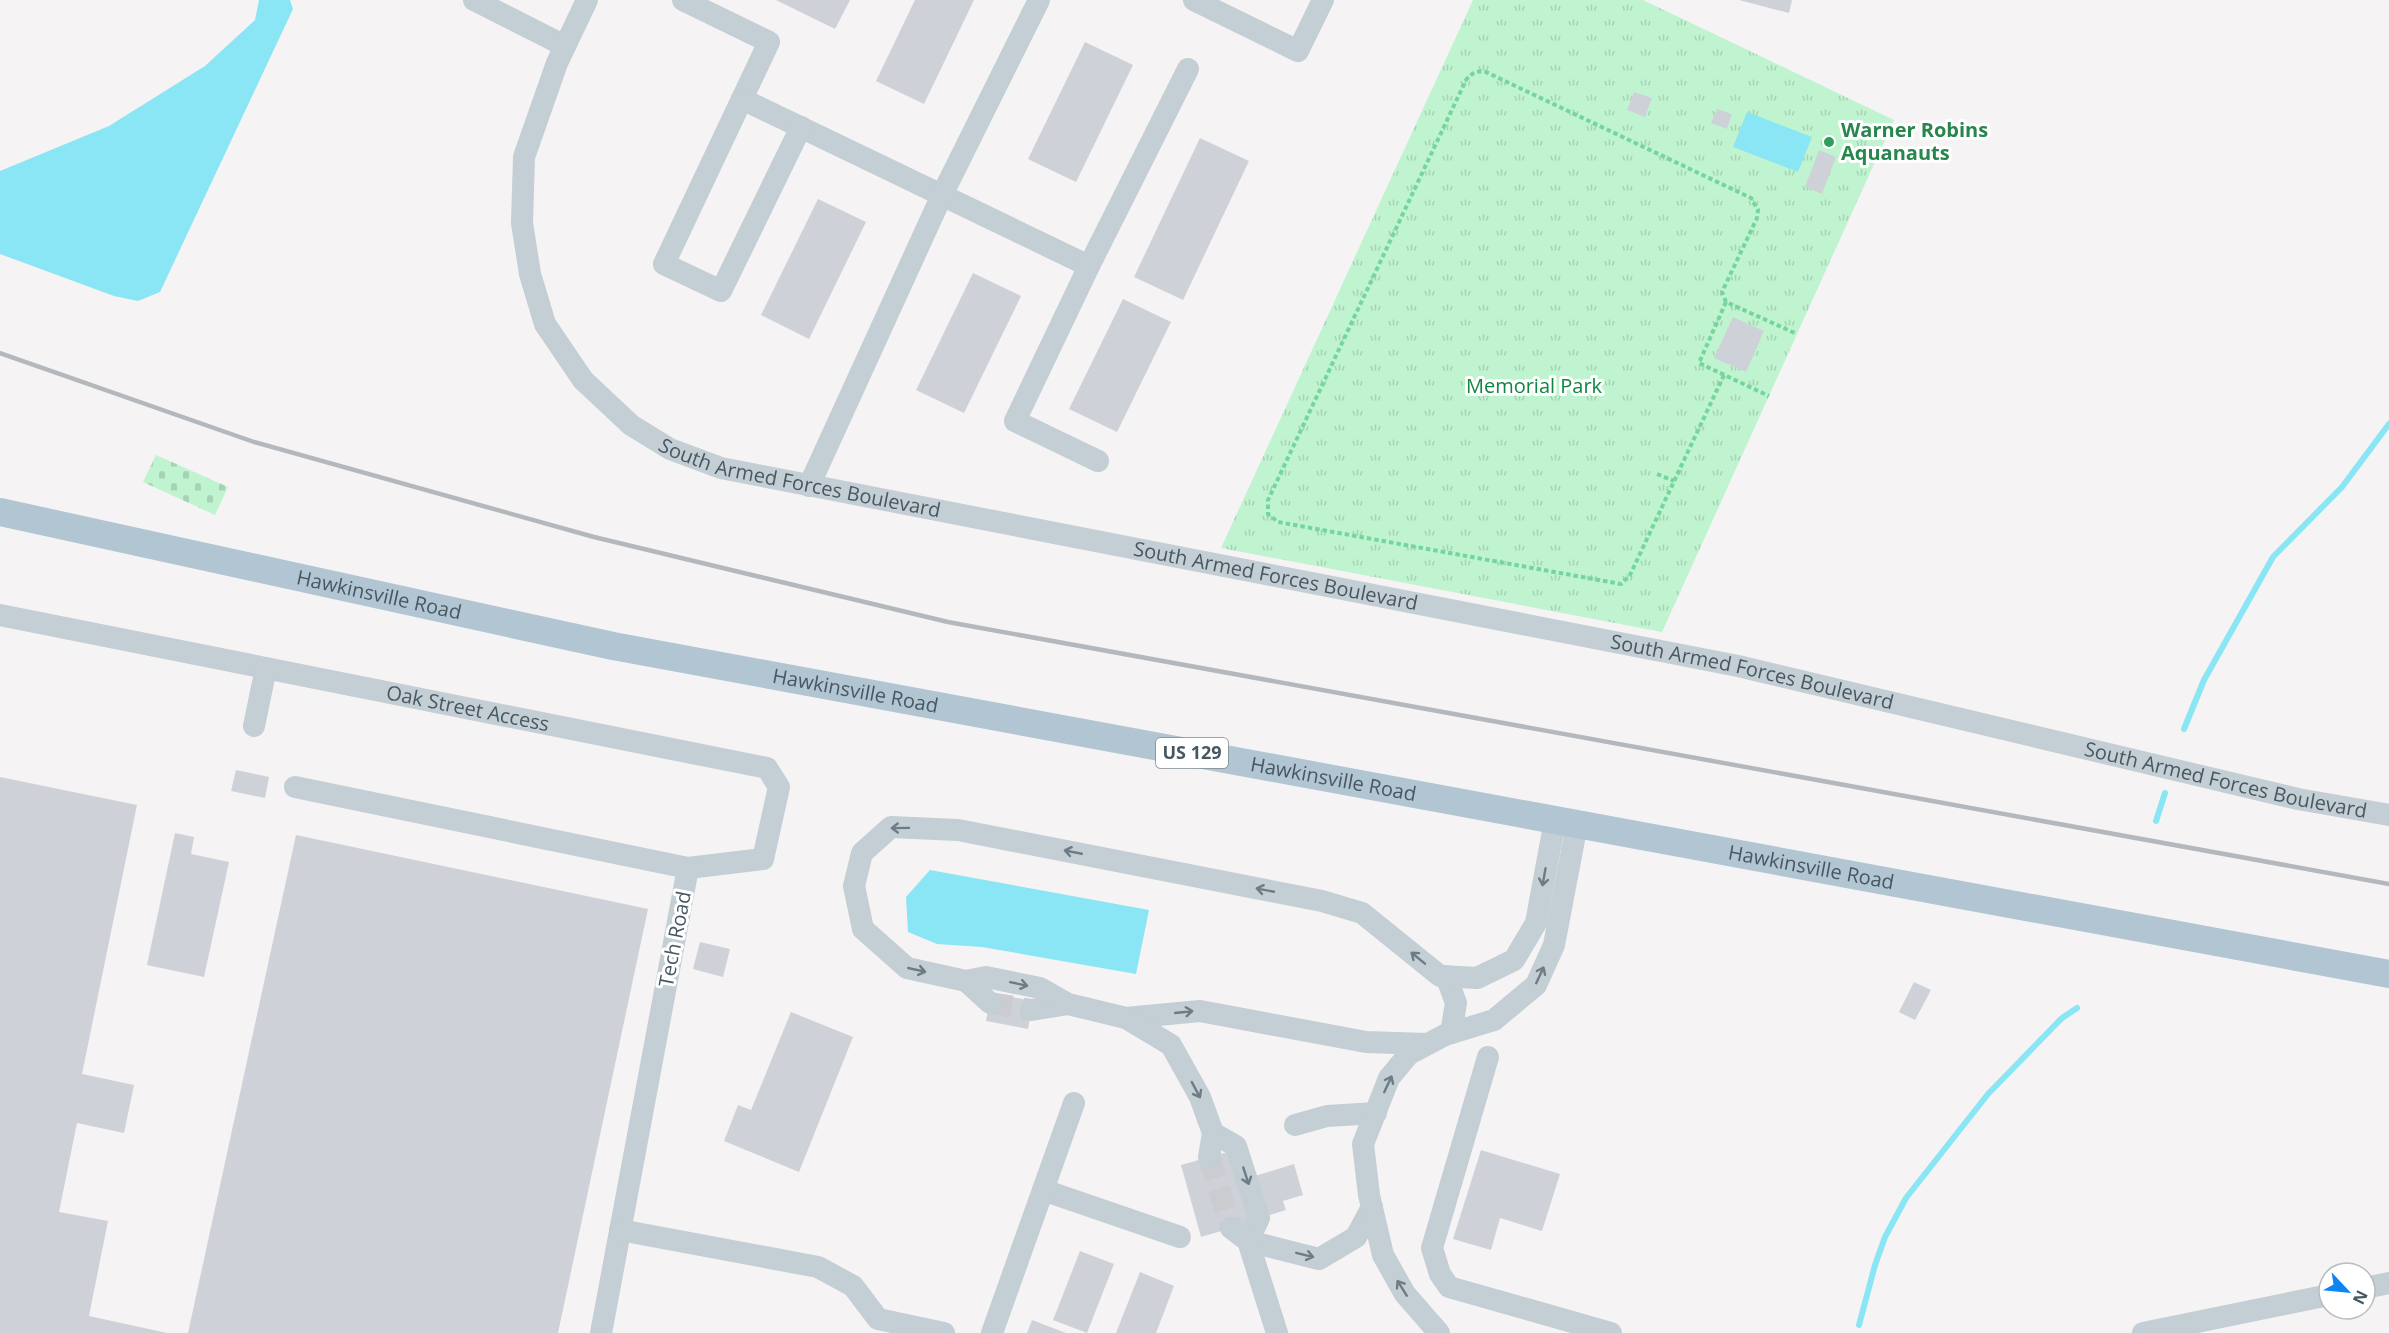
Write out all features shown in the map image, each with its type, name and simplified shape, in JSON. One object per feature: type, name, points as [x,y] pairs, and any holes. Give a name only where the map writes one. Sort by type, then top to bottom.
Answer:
[{"type":"main road","name":"Hawkinsville Road","points":[[0,512],[613,646],[2389,974]]},
{"type":"street","points":[[474,0],[565,46]]},
{"type":"street","name":"South Armed Forces Boulevard","points":[[587,0],[557,63],[524,158],[522,223],[530,274],[545,324],[583,380],[631,425],[670,449],[721,468],[809,486],[1738,666],[2298,799],[2389,815]]},
{"type":"street","points":[[683,0],[769,42],[663,264],[721,291],[801,126]]},
{"type":"street","points":[[809,486],[942,195],[1039,0]]},
{"type":"street","points":[[1194,0],[1298,51],[1323,0]]},
{"type":"street","points":[[1098,461],[1015,420],[1188,69]]},
{"type":"street","points":[[742,99],[1089,266]]},
{"type":"street","name":"Oak Street Access","points":[[0,615],[767,768],[779,787],[763,859],[688,868]]},
{"type":"street","points":[[254,726],[266,668]]},
{"type":"street","name":"Tech Road","points":[[295,787],[688,868],[601,1333]]},
{"type":"street","points":[[1209,1157],[1213,1133],[1200,1097],[1171,1045],[1125,1018],[1068,1004],[1040,988],[986,977],[966,981],[907,968],[863,929],[854,886],[862,853],[891,827],[958,830],[1322,901],[1362,914],[1440,976],[1476,978],[1514,960],[1536,923],[1566,822]]},
{"type":"street","points":[[1439,1333],[1405,1294],[1383,1255],[1372,1207],[1363,1144],[1389,1078],[1409,1054],[1451,1033],[1494,1020],[1536,985],[1554,945],[1566,822]]},
{"type":"street","points":[[1446,976],[1456,1003],[1451,1033]]},
{"type":"street","points":[[966,981],[990,1003]]},
{"type":"street","points":[[1031,1010],[1068,1004]]},
{"type":"street","points":[[1125,1018],[1200,1011],[1366,1042],[1427,1044]]},
{"type":"street","points":[[1488,1057],[1432,1248],[1440,1274],[1449,1287],[1611,1333]]},
{"type":"street","points":[[992,1333],[1074,1103]]},
{"type":"street","points":[[1294,1125],[1327,1116],[1376,1113]]},
{"type":"street","points":[[1213,1133],[1236,1146],[1259,1218],[1240,1235]]},
{"type":"street","points":[[1043,1190],[1180,1237]]},
{"type":"street","points":[[1240,1235],[1319,1259],[1356,1237],[1372,1207]]},
{"type":"street","points":[[620,1230],[818,1267],[853,1286],[878,1319],[944,1333]]},
{"type":"street","points":[[1240,1235],[1277,1333]]},
{"type":"street","points":[[2143,1333],[2227,1325],[2317,1299]]},
{"type":"path","points":[[1724,375],[1630,575],[1621,584],[1278,522],[1268,514],[1268,500],[1450,112],[1466,80],[1471,74],[1479,71],[1486,72],[1751,198],[1758,210],[1757,218],[1722,292],[1726,302],[1797,334]]},
{"type":"path","points":[[1726,302],[1699,363],[1769,396]]},
{"type":"path","points":[[1657,474],[1674,481]]},
{"type":"green space","name":"Memorial Park","points":[[1473,0],[1643,0],[1894,120],[1662,632],[1221,548]]},
{"type":"green space","points":[[156,455],[228,487],[215,515],[143,482]]},
{"type":"water","points":[[259,0],[290,0],[293,9],[160,292],[138,301],[114,296],[0,254],[0,171],[109,126],[205,66],[255,20]]},
{"type":"water","points":[[1747,112],[1812,137],[1798,172],[1733,147]]},
{"type":"water","points":[[930,870],[1149,910],[1136,974],[982,947],[937,944],[908,932],[906,897]]},
{"type":"building","points":[[776,0],[850,0],[835,29]]},
{"type":"building","points":[[915,0],[974,0],[924,104],[876,81]]},
{"type":"building","points":[[1739,0],[1792,0],[1789,13]]},
{"type":"building","points":[[1085,42],[1133,65],[1076,182],[1028,159]]},
{"type":"building","points":[[1634,92],[1652,98],[1645,117],[1627,110]]},
{"type":"building","points":[[1717,109],[1732,114],[1727,129],[1711,123]]},
{"type":"building","points":[[1200,138],[1249,161],[1183,300],[1134,277]]},
{"type":"building","points":[[1819,150],[1836,157],[1822,194],[1805,187]]},
{"type":"building","points":[[818,199],[866,222],[809,339],[761,315]]},
{"type":"building","points":[[973,273],[1021,296],[964,413],[916,390]]},
{"type":"building","points":[[1123,299],[1171,322],[1117,432],[1069,409]]},
{"type":"building","points":[[1733,317],[1764,331],[1746,372],[1714,358]]},
{"type":"building","points":[[236,770],[269,777],[265,798],[231,791]]},
{"type":"building","points":[[0,777],[137,805],[82,1074],[134,1085],[124,1133],[77,1123],[59,1212],[108,1221],[89,1316],[167,1333],[0,1333]]},
{"type":"building","points":[[175,833],[194,837],[191,854],[229,862],[204,977],[147,965]]},
{"type":"building","points":[[296,835],[648,909],[558,1333],[188,1333]]},
{"type":"building","points":[[700,942],[730,949],[723,977],[693,969]]},
{"type":"building","points":[[1914,982],[1931,990],[1915,1020],[1899,1012]]},
{"type":"building","points":[[991,993],[1033,1001],[1028,1029],[986,1021]]},
{"type":"building","points":[[791,1012],[853,1037],[799,1172],[724,1141],[738,1105],[751,1110]]},
{"type":"building","points":[[1481,1150],[1560,1174],[1542,1231],[1500,1218],[1491,1250],[1453,1239]]},
{"type":"building","points":[[1231,1151],[1252,1222],[1201,1237],[1181,1165]]},
{"type":"building","points":[[1294,1164],[1303,1195],[1283,1201],[1286,1210],[1267,1216],[1255,1176]]},
{"type":"building","points":[[1080,1251],[1114,1264],[1087,1333],[1053,1320]]},
{"type":"building","points":[[1140,1272],[1174,1286],[1156,1333],[1116,1333]]},
{"type":"building","points":[[1032,1320],[1066,1333],[1027,1333]]},
{"type":"waterway","points":[[2184,729],[2204,680],[2273,557],[2342,487],[2389,424]]},
{"type":"waterway","points":[[2156,821],[2165,793]]},
{"type":"waterway","points":[[1859,1325],[1885,1237],[1906,1198],[1988,1094],[2062,1018],[2077,1008]]},
{"type":"tunnel","points":[[990,1003],[1031,1010]]},
{"type":"tunnel","points":[[1209,1157],[1231,1228]]},
{"type":"railway","points":[[0,353],[254,442],[594,537],[948,622],[2389,884]]},
{"type":"place","name":"Warner Robins Aquanauts","points":[[1829,142]]}]
